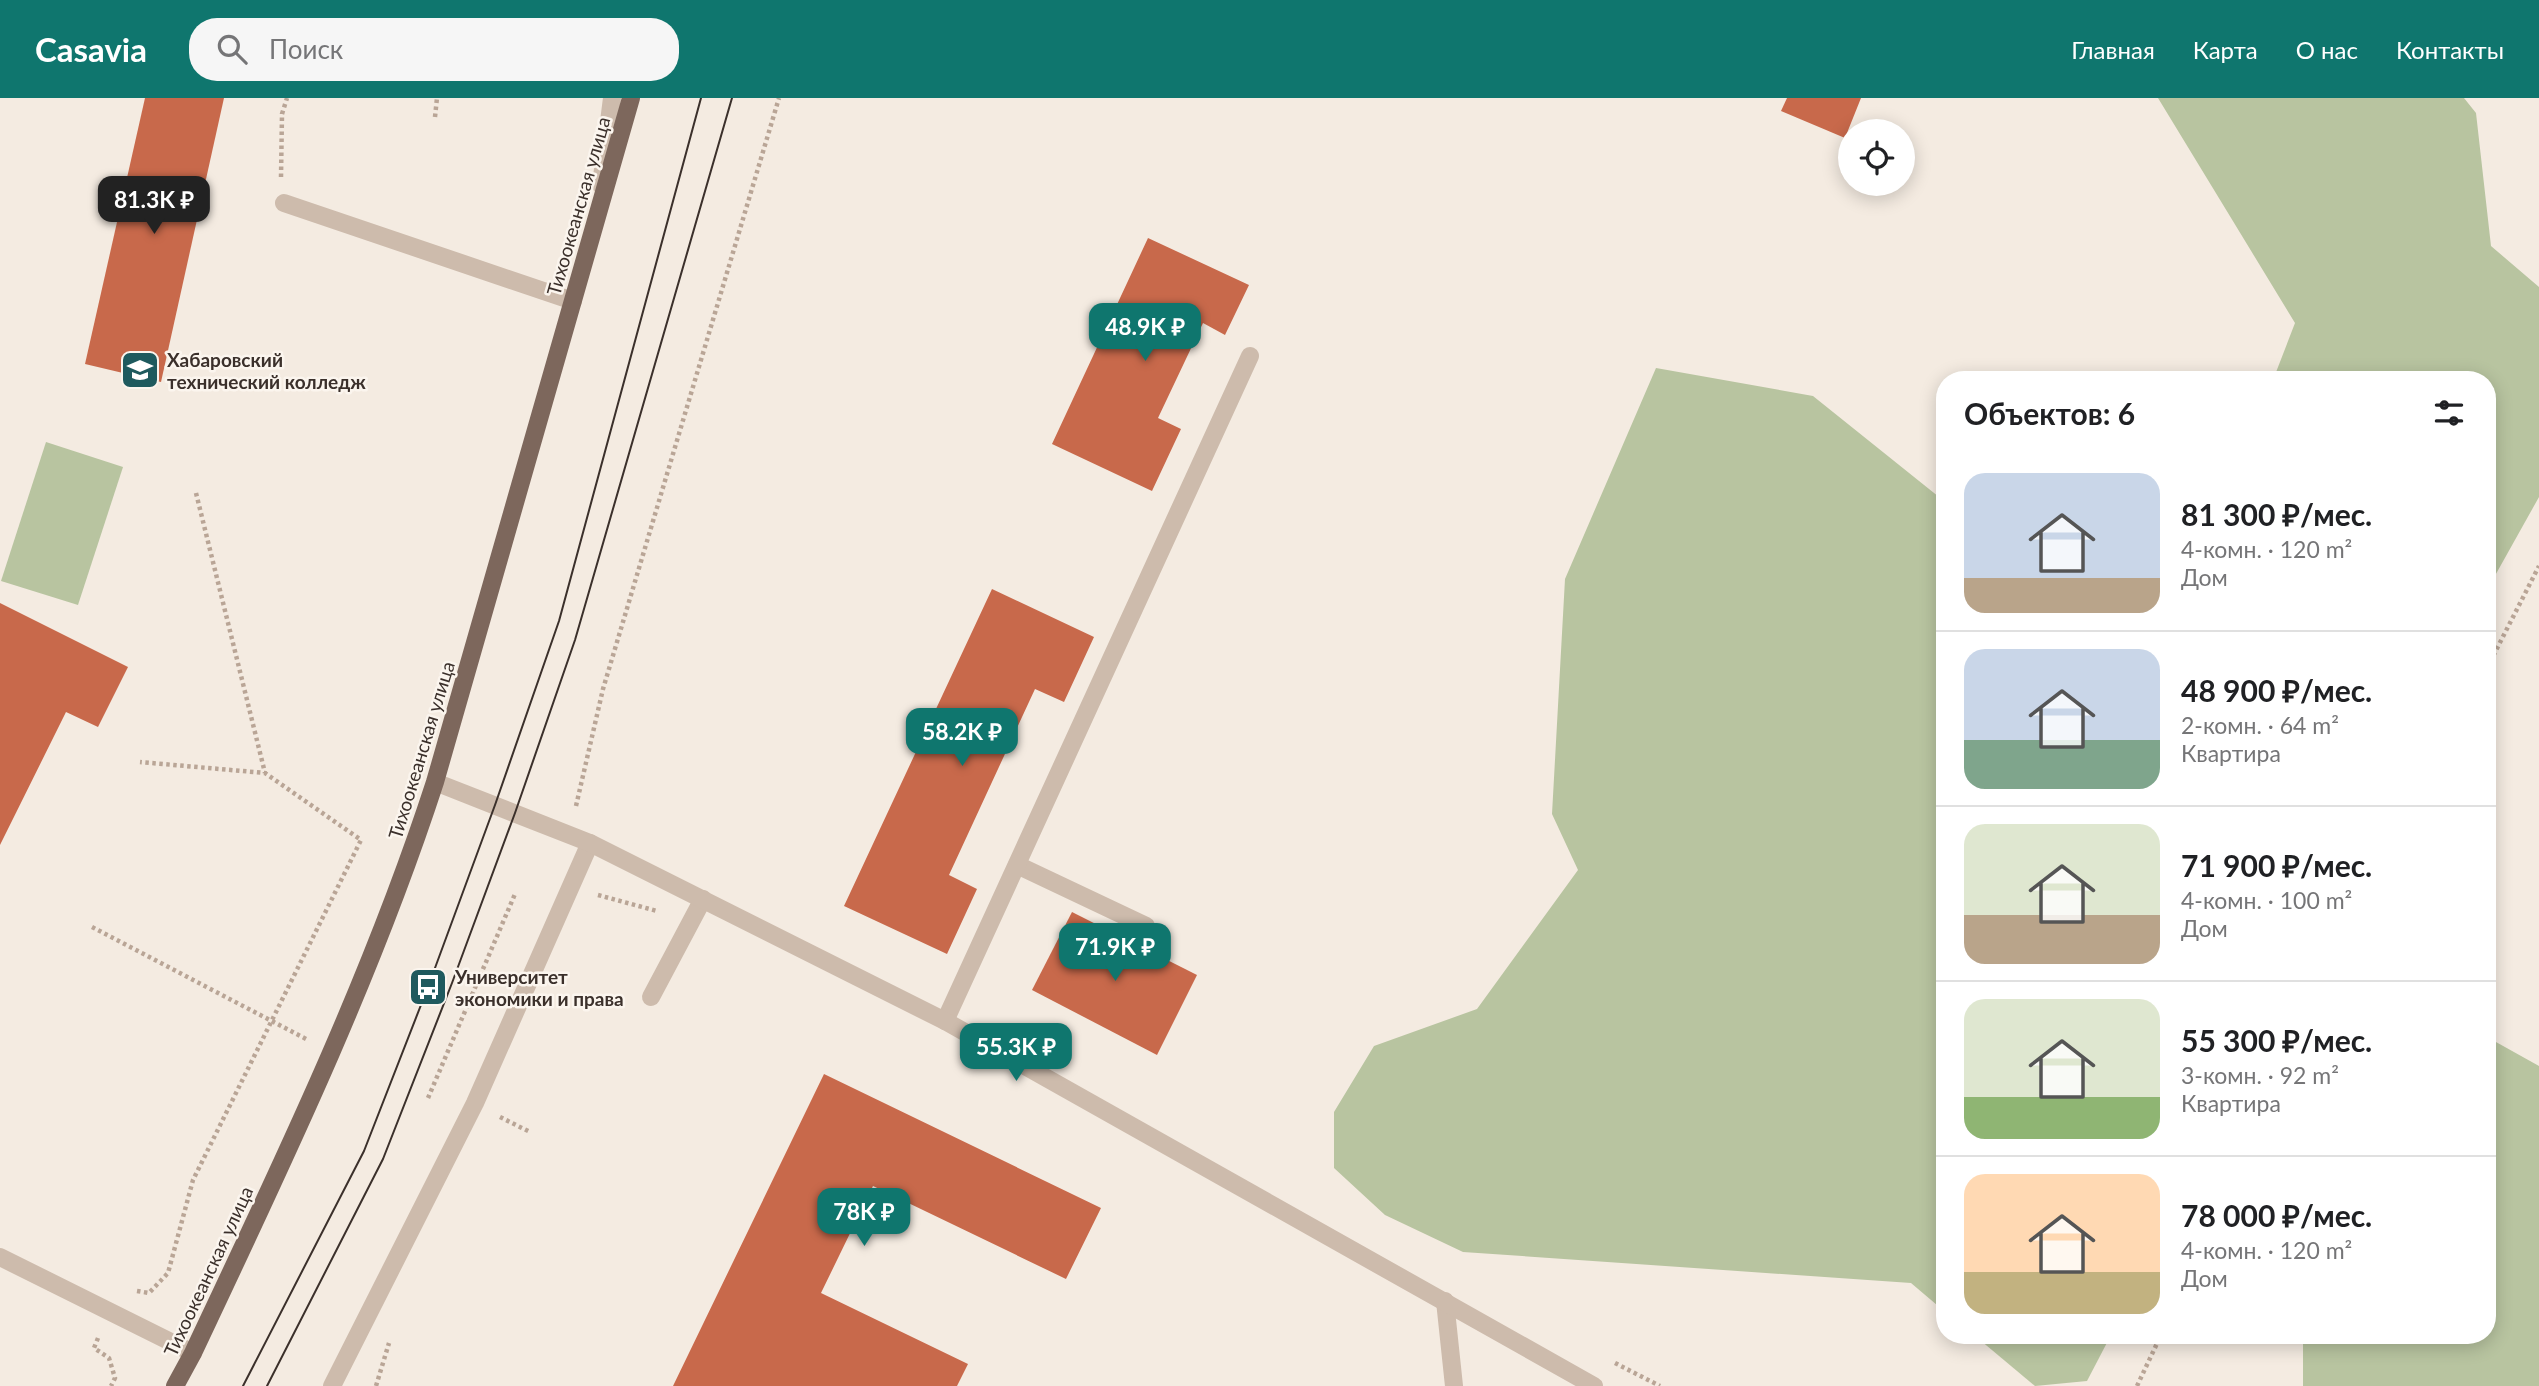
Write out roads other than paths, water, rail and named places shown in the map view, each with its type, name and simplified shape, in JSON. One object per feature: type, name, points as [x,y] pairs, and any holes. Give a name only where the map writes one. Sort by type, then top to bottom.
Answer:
[{"type":"main road","name":"Тихоокеанская улица","points":[[175,1386],[193,1353],[336,1045],[411,857],[435,782],[631,98]]},
{"type":"street","points":[[597,217],[612,98]]},
{"type":"street","points":[[284,203],[573,301]]},
{"type":"street","points":[[945,1021],[1250,356]]},
{"type":"street","points":[[435,782],[590,843],[945,1021],[1594,1386]]},
{"type":"street","points":[[332,1386],[475,1103],[590,843]]},
{"type":"street","points":[[1017,865],[1146,926]]},
{"type":"street","points":[[651,998],[703,899]]},
{"type":"street","points":[[0,1257],[193,1353]]},
{"type":"street","points":[[1445,1301],[1454,1386]]},
{"type":"tram line","points":[[243,1386],[364,1151],[495,805],[559,621],[701,98]]},
{"type":"tram line","points":[[267,1386],[383,1159],[515,813],[575,640],[732,98]]},
{"type":"place","name":"Хабаровский технический колледж","points":[[140,370]]},
{"type":"place","name":"Университет экономики и права","points":[[428,987]]}]
